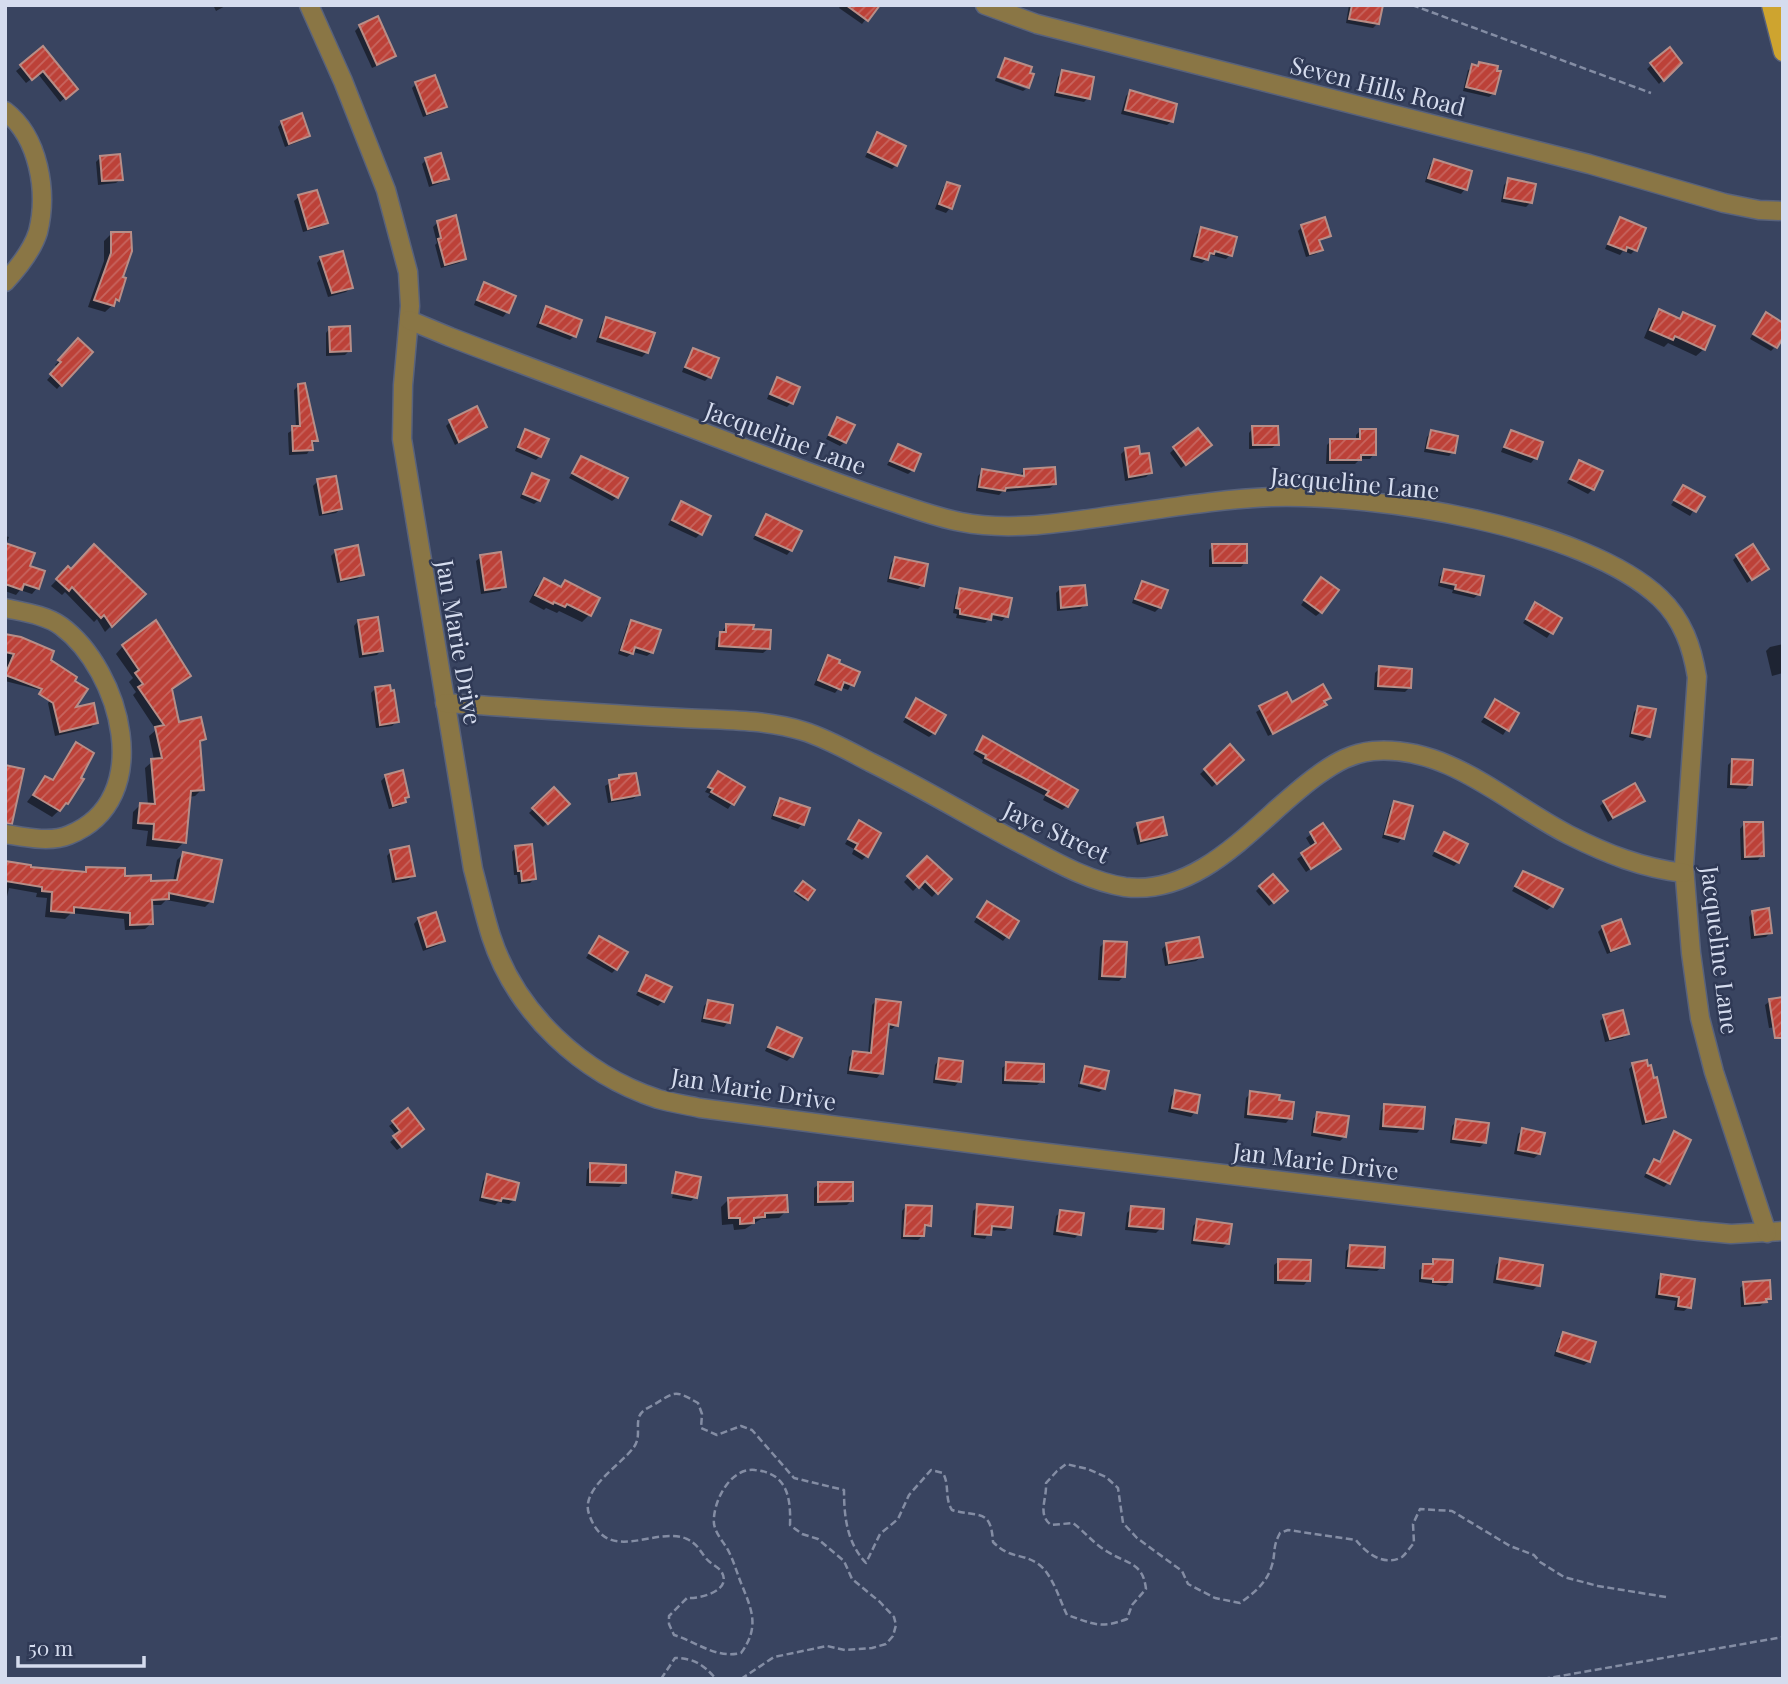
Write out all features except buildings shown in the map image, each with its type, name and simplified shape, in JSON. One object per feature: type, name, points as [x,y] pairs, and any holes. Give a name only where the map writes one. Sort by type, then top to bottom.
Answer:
[{"type":"main road","points":[[1770,5],[1783,52]]},
{"type":"street","name":"Jan Marie Drive","points":[[309,5],[386,190],[408,272],[409,320],[403,385],[402,439],[473,869],[492,938],[503,963],[534,1017],[557,1039],[598,1070],[642,1093],[660,1100],[725,1111],[1031,1151],[1699,1231],[1731,1234],[1775,1232]]},
{"type":"street","name":"Seven Hills Road","points":[[985,5],[1037,24],[1576,161],[1724,203],[1759,210],[1783,211]]},
{"type":"street","points":[[5,111],[23,128],[36,154],[42,201],[37,232],[26,258],[5,282]]},
{"type":"street","points":[[1759,210],[1783,197]]},
{"type":"street","points":[[1759,210],[1783,222]]},
{"type":"street","name":"Jacqueline Lane","points":[[409,320],[841,485],[960,522],[993,526],[1037,524],[1273,497],[1392,505],[1492,524],[1536,536],[1602,561],[1642,583],[1662,600],[1679,620],[1692,648],[1697,677],[1689,760],[1684,873],[1700,1018],[1714,1072],[1775,1232]]},
{"type":"street","points":[[5,608],[58,624],[75,638],[94,660],[109,688],[122,750],[120,775],[106,804],[89,825],[66,837],[36,838],[5,834]]},
{"type":"street","name":"Jaye Street","points":[[445,703],[727,720],[802,730],[892,773],[1062,865],[1096,880],[1127,887],[1177,883],[1197,873],[1219,858],[1294,792],[1328,768],[1353,754],[1396,750],[1440,760],[1567,834],[1634,864],[1684,873]]},
{"type":"path","points":[[1412,5],[1651,93]]},
{"type":"path","points":[[741,1679],[774,1657],[827,1646],[845,1650],[886,1644],[893,1636],[896,1625],[894,1617],[852,1579],[844,1561],[831,1549],[790,1525],[789,1497],[780,1479],[751,1469],[738,1473],[726,1484],[716,1505],[714,1522],[717,1535],[731,1556],[752,1610],[753,1630],[747,1646],[741,1653],[724,1654],[704,1649],[690,1640],[674,1635],[669,1616],[687,1598],[700,1599],[721,1586],[721,1572],[706,1560],[697,1545],[684,1538],[675,1536],[619,1542],[596,1529],[587,1512],[587,1500],[610,1468],[635,1446],[640,1430],[638,1419],[644,1409],[667,1394],[682,1394],[698,1403],[702,1414],[701,1428],[717,1435],[741,1426],[752,1430],[794,1478],[844,1490],[848,1532],[857,1552],[866,1563],[880,1534],[898,1519],[916,1485],[931,1470],[943,1473],[948,1482],[946,1501],[952,1510],[988,1518],[992,1526],[993,1542],[1003,1552],[1035,1562],[1046,1572],[1067,1615],[1093,1624],[1107,1626],[1127,1619],[1132,1605],[1146,1589],[1145,1578],[1135,1564],[1106,1552],[1073,1523],[1051,1525],[1044,1519],[1042,1512],[1047,1496],[1046,1483],[1066,1464],[1106,1477],[1118,1488],[1123,1523],[1137,1538],[1182,1571],[1188,1584],[1215,1598],[1240,1603],[1254,1593],[1266,1580],[1273,1563],[1273,1546],[1280,1533],[1288,1530],[1356,1540],[1366,1552],[1383,1560],[1402,1557],[1414,1543],[1413,1524],[1420,1509],[1452,1511],[1510,1546],[1534,1555],[1564,1577],[1598,1586],[1666,1597]]},
{"type":"path","points":[[1543,1679],[1783,1637]]},
{"type":"path","points":[[661,1679],[675,1658],[686,1658],[703,1664],[716,1679]]}]
